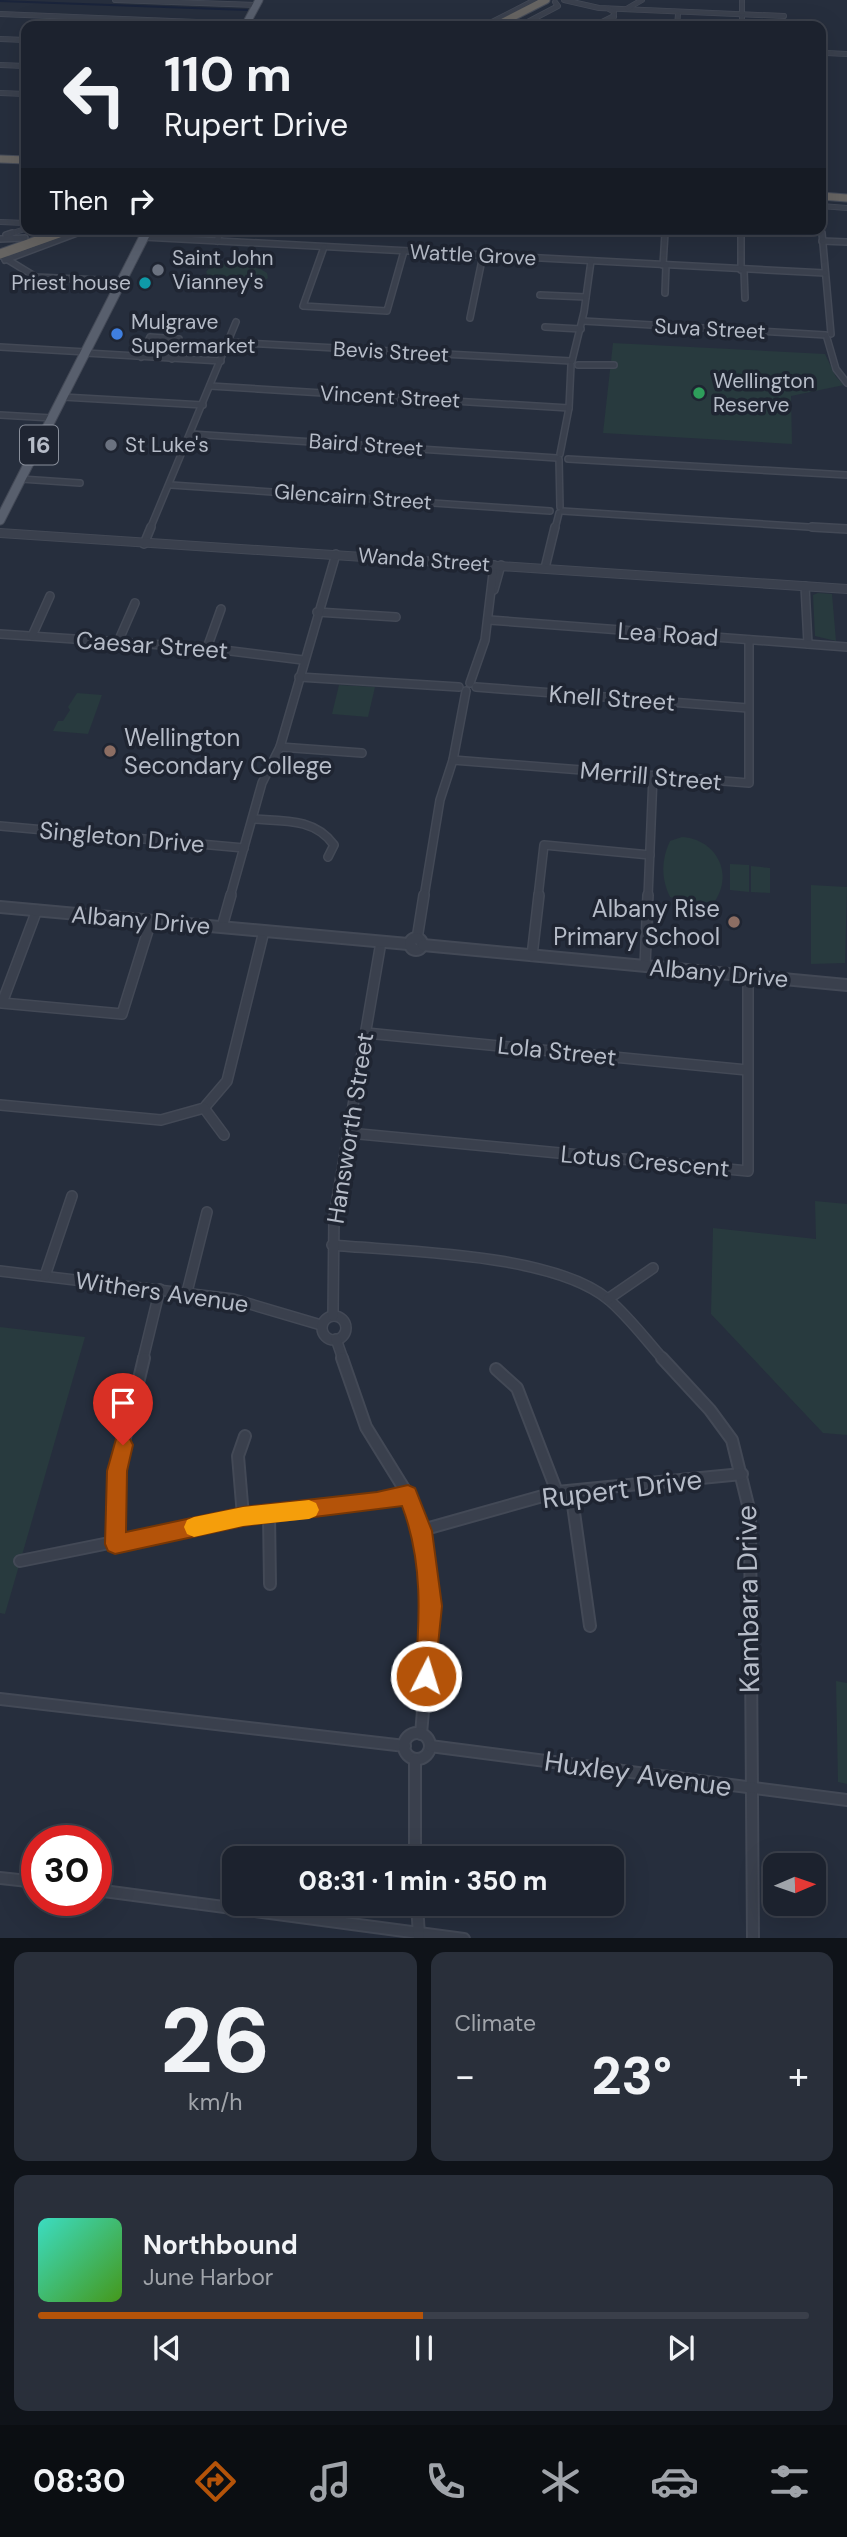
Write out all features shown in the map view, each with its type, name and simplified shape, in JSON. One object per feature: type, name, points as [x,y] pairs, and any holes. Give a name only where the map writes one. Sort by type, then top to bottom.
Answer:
[{"type":"highway","points":[[508,21],[557,2]]},
{"type":"highway","points":[[518,21],[557,2]]},
{"type":"highway","points":[[0,153],[21,154]]},
{"type":"highway","points":[[0,159],[21,160]]},
{"type":"highway","points":[[826,190],[847,192]]},
{"type":"highway","points":[[826,196],[847,198]]},
{"type":"highway","points":[[0,247],[24,235]]},
{"type":"highway","points":[[2,258],[53,235]]},
{"type":"main road","points":[[248,21],[258,3]]},
{"type":"main road","name":"16","points":[[0,520],[145,235]]},
{"type":"street","points":[[116,0],[258,3]]},
{"type":"street","points":[[495,21],[535,0]]},
{"type":"street","points":[[625,9],[642,0]]},
{"type":"street","points":[[742,0],[742,21]]},
{"type":"street","points":[[528,21],[557,2],[606,8],[783,16]]},
{"type":"street","points":[[606,8],[614,15]]},
{"type":"street","points":[[0,14],[164,21]]},
{"type":"street","points":[[604,21],[614,15]]},
{"type":"street","points":[[613,21],[614,15]]},
{"type":"street","points":[[677,21],[678,15]]},
{"type":"street","points":[[0,39],[21,40]]},
{"type":"street","points":[[827,53],[847,54]]},
{"type":"street","points":[[0,65],[21,66]]},
{"type":"street","points":[[0,93],[21,94]]},
{"type":"street","points":[[0,103],[7,93]]},
{"type":"street","points":[[826,206],[847,208]]},
{"type":"street","points":[[0,222],[21,223]]},
{"type":"street","points":[[0,238],[24,235]]},
{"type":"street","points":[[2,258],[70,235]]},
{"type":"street","name":"Wattle Grove","points":[[164,235],[217,241],[825,274]]},
{"type":"street","points":[[217,241],[220,235]]},
{"type":"street","points":[[665,235],[665,293]]},
{"type":"street","points":[[741,235],[745,298]]},
{"type":"street","points":[[822,235],[829,336],[836,369],[847,383]]},
{"type":"street","points":[[822,241],[847,242]]},
{"type":"street","points":[[324,247],[303,306],[387,311],[404,251]]},
{"type":"street","points":[[470,318],[483,256]]},
{"type":"street","points":[[2,258],[37,277],[121,281]]},
{"type":"street","points":[[549,568],[576,351],[591,261]]},
{"type":"street","points":[[540,295],[586,298]]},
{"type":"street","points":[[147,544],[236,322]]},
{"type":"street","name":"Suva Street","points":[[545,327],[606,324],[829,336]]},
{"type":"street","points":[[141,356],[150,337],[180,339],[173,359]]},
{"type":"street","name":"Bevis Street","points":[[228,342],[614,365]]},
{"type":"street","points":[[0,347],[220,361]]},
{"type":"street","name":"Vincent Street","points":[[211,387],[569,408]]},
{"type":"street","points":[[64,397],[203,405]]},
{"type":"street","points":[[0,415],[52,418]]},
{"type":"street","name":"Baird Street","points":[[191,434],[847,475]]},
{"type":"street","points":[[21,479],[80,483]]},
{"type":"street","name":"Glencairn Street","points":[[171,485],[847,529]]},
{"type":"street","name":"Wanda Street","points":[[0,533],[847,589]]},
{"type":"street","points":[[222,927],[262,783],[280,747],[333,554]]},
{"type":"street","points":[[299,677],[462,689],[473,685],[480,667],[497,565]]},
{"type":"street","points":[[806,586],[808,644]]},
{"type":"street","points":[[32,636],[50,596]]},
{"type":"street","points":[[118,642],[135,603]]},
{"type":"street","points":[[207,648],[221,609]]},
{"type":"street","points":[[317,612],[396,617]]},
{"type":"street","name":"Lea Road","points":[[489,620],[847,647]]},
{"type":"street","name":"Caesar Street","points":[[0,634],[207,648],[303,660]]},
{"type":"street","name":"Merrill Street","points":[[453,760],[749,783],[749,640]]},
{"type":"street","name":"Knell Street","points":[[473,685],[748,708]]},
{"type":"street","points":[[416,943],[440,800],[453,760],[462,689]]},
{"type":"street","points":[[280,747],[362,753]]},
{"type":"street","points":[[645,967],[653,776]]},
{"type":"street","points":[[253,819],[312,824],[328,832],[334,845],[328,857]]},
{"type":"street","name":"Singleton Drive","points":[[0,826],[244,848]]},
{"type":"street","points":[[532,956],[544,845],[650,855]]},
{"type":"street","name":"Albany Drive","points":[[0,907],[416,943],[847,985]]},
{"type":"street","points":[[37,910],[2,1003],[121,1014],[151,921]]},
{"type":"street","points":[[0,1105],[161,1121],[204,1108],[227,1081],[264,931]]},
{"type":"street","name":"Hansworth Street","points":[[333,1316],[334,1217],[381,942]]},
{"type":"street","name":"Lotus Crescent","points":[[349,1133],[748,1171],[748,976]]},
{"type":"street","name":"Lola Street","points":[[366,1033],[747,1070]]},
{"type":"street","points":[[204,1108],[224,1135]]},
{"type":"street","points":[[45,1276],[72,1196]]},
{"type":"street","points":[[187,1292],[207,1212]]},
{"type":"street","name":"Kambara Drive","points":[[332,1245],[526,1264],[569,1277],[608,1298],[710,1410],[732,1440],[750,1513],[753,1938]]},
{"type":"street","points":[[608,1298],[653,1268]]},
{"type":"street","name":"Withers Avenue","points":[[0,1271],[233,1299],[321,1325]]},
{"type":"street","points":[[115,1544],[117,1471],[160,1289]]},
{"type":"street","points":[[333,1316],[342,1318],[348,1326],[345,1334],[337,1339],[324,1335],[321,1325],[333,1316]]},
{"type":"street","points":[[337,1339],[366,1427],[408,1495],[422,1531],[432,1606],[421,1734],[430,1746],[427,1755],[415,1759],[408,1755],[405,1746],[409,1737],[421,1734]]},
{"type":"street","points":[[496,1369],[517,1388],[557,1492]]},
{"type":"street","points":[[243,1516],[238,1456],[245,1436]]},
{"type":"street","name":"Rupert Drive","points":[[422,1531],[557,1492],[742,1474]]},
{"type":"street","points":[[571,1491],[590,1626]]},
{"type":"street","points":[[20,1562],[243,1516],[408,1495]]},
{"type":"street","points":[[269,1514],[270,1584]]},
{"type":"street","points":[[0,1699],[405,1746]]},
{"type":"street","name":"Huxley Avenue","points":[[430,1746],[847,1800]]},
{"type":"street","points":[[415,1759],[415,1846]]},
{"type":"street","points":[[0,1878],[21,1880]]},
{"type":"street","points":[[112,1893],[419,1936],[464,1938]]},
{"type":"street","points":[[418,1916],[419,1936]]},
{"type":"shaded area","points":[[251,263],[267,273],[268,278],[244,287],[225,286],[210,278],[206,272],[212,264]]},
{"type":"shaded area","name":"Wellington Reserve","points":[[613,343],[825,354],[836,377],[844,385],[791,396],[792,444],[603,433]]},
{"type":"shaded area","points":[[832,594],[836,641],[815,636],[813,595]]},
{"type":"shaded area","points":[[339,685],[375,687],[368,717],[332,714]]},
{"type":"shaded area","points":[[77,693],[102,695],[88,734],[53,731],[58,721],[63,721],[70,710],[68,707]]},
{"type":"shaded area","points":[[682,837],[704,844],[718,859],[722,879],[715,901],[693,904],[670,897],[664,876],[665,855],[670,841]]},
{"type":"shaded area","points":[[730,864],[749,865],[749,892],[730,890]]},
{"type":"shaded area","points":[[751,866],[770,868],[770,893],[751,892]]},
{"type":"shaded area","points":[[811,885],[847,887],[845,963],[811,964]]},
{"type":"shaded area","points":[[815,1201],[847,1204],[847,1435],[823,1433],[711,1314],[713,1228],[816,1239]]},
{"type":"shaded area","points":[[0,1327],[85,1337],[5,1614],[0,1613]]},
{"type":"shaded area","points":[[836,1681],[847,1683],[847,1784],[838,1782]]},
{"type":"waterway","points":[[0,1],[247,10]]},
{"type":"slow traffic","points":[[194,1527],[243,1516],[309,1510]]},
{"type":"place","name":"Saint John Vianney's","points":[[158,270]]},
{"type":"place","name":"Priest house","points":[[145,283]]},
{"type":"place","name":"Mulgrave Supermarket","points":[[117,334]]},
{"type":"place","name":"Wellington Reserve","points":[[699,393]]},
{"type":"place","name":"St Luke's","points":[[111,445]]},
{"type":"place","name":"Wellington Secondary College","points":[[110,751]]},
{"type":"place","name":"Albany Rise Primary School","points":[[734,922]]},
{"type":"route","points":[[123,1445],[117,1471],[115,1544],[243,1516],[408,1495],[422,1531],[432,1606],[426,1676]]}]
